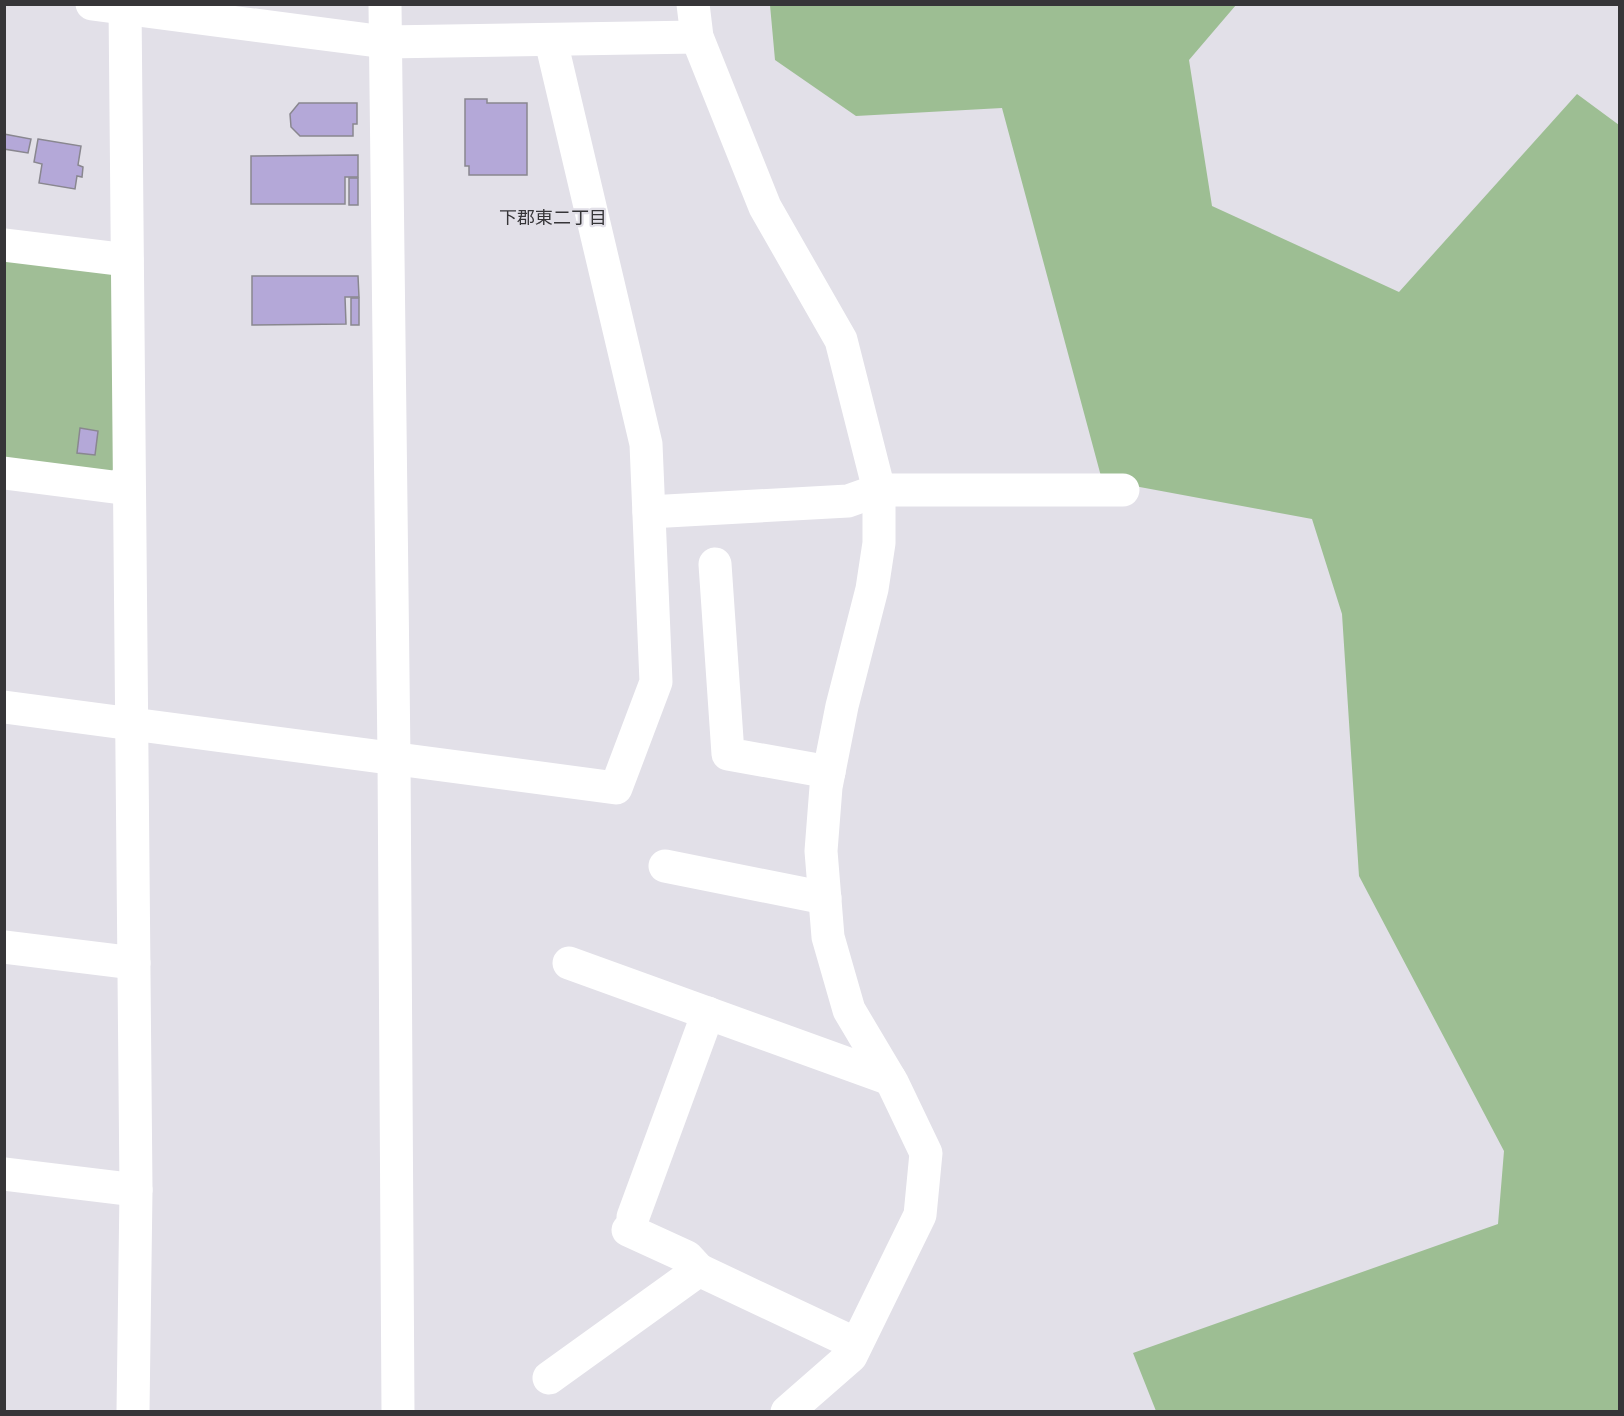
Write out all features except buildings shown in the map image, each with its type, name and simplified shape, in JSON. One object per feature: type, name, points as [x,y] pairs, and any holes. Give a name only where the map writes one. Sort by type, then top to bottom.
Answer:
[{"type":"street","points":[[92,4],[385,42],[698,37]]},
{"type":"street","points":[[385,4],[398,1412]]},
{"type":"street","points":[[693,4],[698,37],[765,207],[841,340],[879,490],[879,543],[872,590],[842,706],[826,787],[821,851],[828,937],[849,1010],[890,1078],[926,1153],[920,1215],[851,1356],[787,1412]]},
{"type":"street","points":[[125,7],[136,1190],[133,1412]]},
{"type":"street","points":[[4,707],[616,788],[656,682],[646,444],[551,40]]},
{"type":"street","points":[[4,245],[127,260]]},
{"type":"street","points":[[4,473],[129,489]]},
{"type":"street","points":[[649,512],[848,501],[879,490],[1123,490]]},
{"type":"street","points":[[715,564],[728,754],[829,772]]},
{"type":"street","points":[[665,866],[825,898]]},
{"type":"street","points":[[4,947],[134,963]]},
{"type":"street","points":[[569,963],[890,1078]]},
{"type":"street","points":[[708,1013],[630,1224],[687,1257],[699,1270],[856,1344]]},
{"type":"street","points":[[4,1174],[136,1190]]},
{"type":"street","points":[[549,1378],[699,1270]]},
{"type":"green space","points":[[770,5],[1236,5],[1189,60],[1212,206],[1399,292],[1577,94],[1619,125],[1619,1411],[1156,1411],[1133,1353],[1498,1224],[1504,1151],[1359,876],[1342,614],[1312,519],[1102,480],[1002,108],[856,116],[775,60]]},
{"type":"green space","points":[[5,256],[105,269],[116,278],[118,464],[108,475],[5,461]]},
{"type":"district","name":"下郡東二丁目","points":[[553,217]]}]
